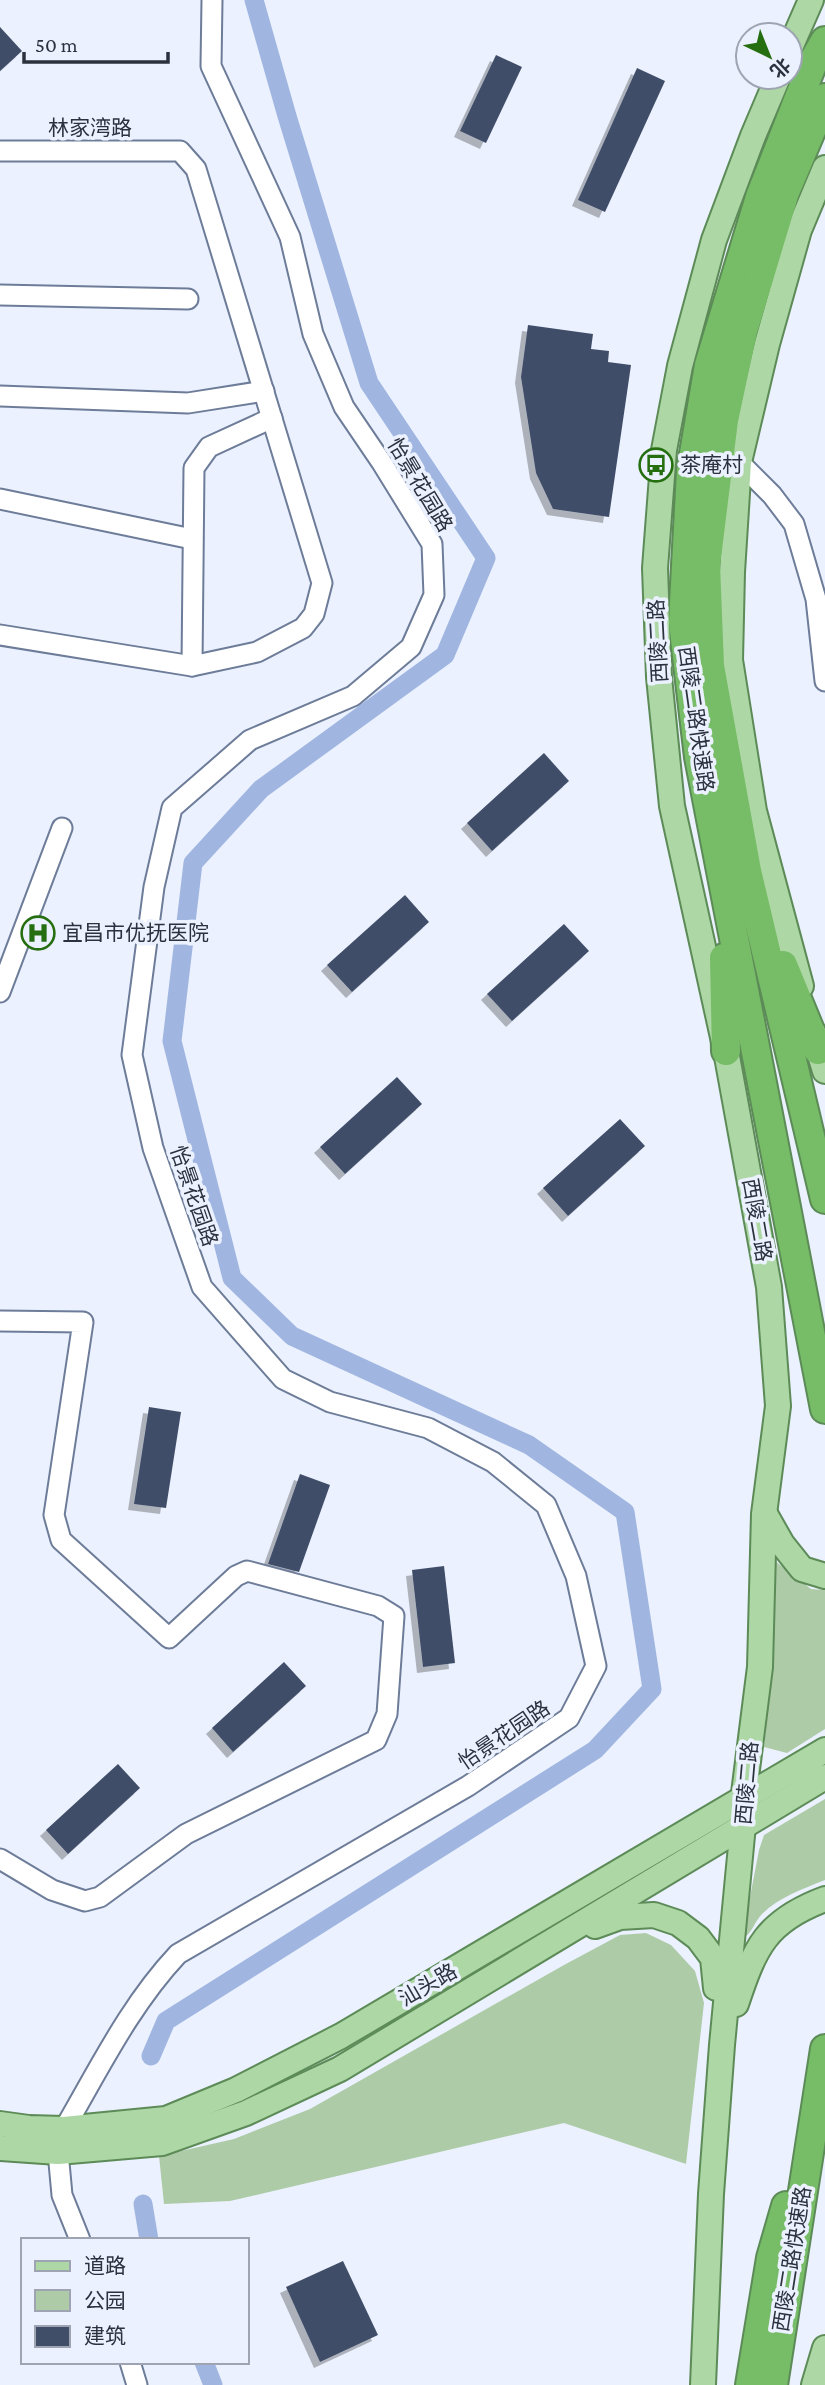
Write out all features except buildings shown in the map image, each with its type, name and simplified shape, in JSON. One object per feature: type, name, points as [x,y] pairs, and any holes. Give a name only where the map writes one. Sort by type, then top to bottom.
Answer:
[{"type":"highway","name":"西陵二路快速路","points":[[825,41],[814,60],[760,197],[709,365],[691,471],[683,622],[699,757],[825,1199]]},
{"type":"highway","name":"西陵二路快速路","points":[[825,98],[785,192],[743,331],[724,420],[706,565],[710,666],[735,876],[825,1409]]},
{"type":"highway","points":[[706,565],[739,462]]},
{"type":"highway","points":[[726,1051],[735,876]]},
{"type":"highway","points":[[735,876],[821,1060]]},
{"type":"highway","name":"西陵二路快速路","points":[[773,2385],[825,2049]]},
{"type":"highway","points":[[750,2385],[771,2258],[817,2099]]},
{"type":"highway","name":"西陵二路快速路","points":[[790,2385],[825,2175]]},
{"type":"main road","points":[[802,21],[811,0]]},
{"type":"main road","name":"西陵二路","points":[[703,2385],[711,2194],[722,2045],[743,1813],[760,1667],[765,1514],[778,1406],[769,1287],[726,1051],[672,806],[659,677],[655,568],[664,450],[680,366],[714,240],[772,91]]},
{"type":"main road","points":[[821,1060],[754,811],[730,660],[739,462],[767,345],[799,230],[825,168]]},
{"type":"main road","points":[[765,1514],[782,1544],[802,1569],[825,1576]]},
{"type":"main road","name":"汕头路","points":[[0,2124],[29,2128],[61,2140],[162,2143],[246,2113],[340,2068],[551,1942],[743,1813],[825,1750]]},
{"type":"main road","name":"汕头路","points":[[8,2150],[166,2119],[236,2090],[743,1813],[825,1777]]},
{"type":"main road","points":[[722,2045],[749,1964],[765,1937],[799,1909],[825,1899]]},
{"type":"main road","points":[[551,1942],[620,1917],[654,1915],[678,1923],[698,1938],[713,1958],[722,2045]]},
{"type":"main road","points":[[814,2385],[825,2348]]},
{"type":"street","name":"怡景花园路","points":[[61,2140],[130,2015],[155,1978],[178,1954],[468,1786],[569,1718],[596,1667],[576,1576],[546,1505],[493,1462],[428,1428],[330,1402],[283,1379],[202,1287],[153,1148],[132,1055],[154,887],[172,808],[250,740],[353,696],[411,647],[434,595],[432,544],[344,407],[313,334],[290,237],[211,66],[212,0]]},
{"type":"street","name":"林家湾路","points":[[0,151],[180,151],[196,169],[207,199],[264,391]]},
{"type":"street","points":[[0,295],[188,299]]},
{"type":"street","points":[[0,396],[188,403],[264,391],[322,583],[314,614],[303,628],[257,652],[192,666],[0,635]]},
{"type":"street","points":[[192,666],[194,468],[209,447],[272,418]]},
{"type":"street","points":[[739,462],[772,495],[794,524],[821,603],[825,681]]},
{"type":"street","points":[[0,499],[192,539]]},
{"type":"street","points":[[0,992],[62,828]]},
{"type":"street","points":[[0,1321],[83,1322],[54,1515],[61,1540],[169,1638],[236,1576],[247,1571],[378,1606],[394,1616],[387,1714],[376,1740],[186,1834],[100,1897],[85,1901],[51,1890],[0,1859]]},
{"type":"street","points":[[61,2140],[62,2195],[79,2238]]},
{"type":"street","points":[[131,2364],[137,2385]]},
{"type":"green space","points":[[775,1561],[811,1589],[825,1590],[825,1729],[787,1753],[764,1747],[772,1661]]},
{"type":"green space","points":[[825,1799],[825,1880],[776,1903],[762,1914],[749,1934],[742,1939],[764,1835]]},
{"type":"green space","points":[[646,1933],[671,1945],[695,1971],[704,2003],[686,2164],[564,2123],[230,2201],[164,2204],[159,2156],[234,2139],[310,2109],[620,1935]]},
{"type":"waterway","points":[[151,2056],[166,2021],[595,1750],[652,1689],[625,1512],[529,1445],[292,1336],[232,1278],[172,1041],[193,863],[261,789],[445,655],[486,558],[369,383],[254,0]]},
{"type":"waterway","points":[[143,2204],[149,2238]]},
{"type":"waterway","points":[[205,2364],[213,2385]]},
{"type":"place","name":"茶庵村","points":[[656,465]]},
{"type":"place","name":"宜昌市优抚医院","points":[[38,933]]}]
